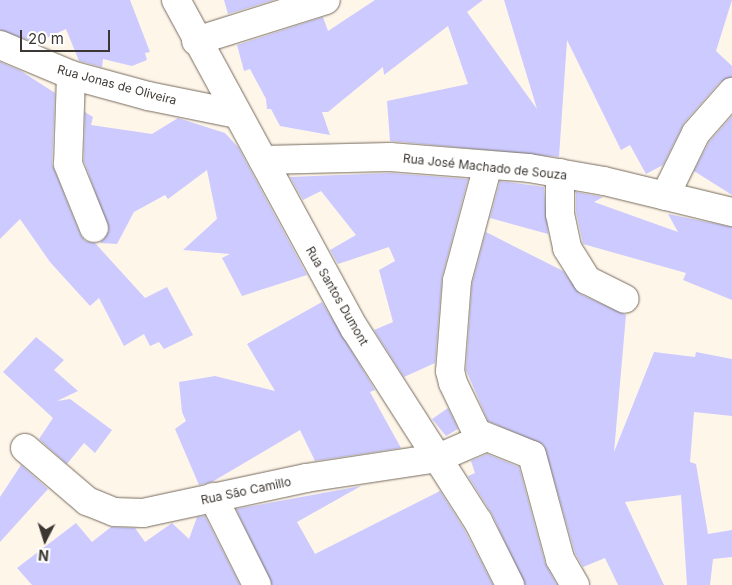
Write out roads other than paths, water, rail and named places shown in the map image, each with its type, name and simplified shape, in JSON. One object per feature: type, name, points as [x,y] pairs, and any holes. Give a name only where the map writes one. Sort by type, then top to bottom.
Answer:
[{"type":"street","name":"Rua Santos Dumont","points":[[176,0],[196,41],[355,329],[478,521],[510,585]]},
{"type":"street","points":[[196,41],[326,0]]},
{"type":"street","name":"Rua Jonas de Oliveira","points":[[0,45],[71,75],[148,96],[237,114]]},
{"type":"street","points":[[71,75],[68,164],[94,228]]},
{"type":"street","points":[[665,196],[696,133],[732,92]]},
{"type":"street","name":"Rua José Machado de Souza","points":[[263,160],[390,157],[488,165],[560,173],[732,212]]},
{"type":"street","points":[[488,165],[457,281],[450,371],[473,428],[484,438],[532,455],[560,559],[575,585]]},
{"type":"street","points":[[560,173],[560,214],[567,248],[587,280],[625,300]]},
{"type":"street","name":"Rua São Camillo","points":[[25,448],[87,501],[114,512],[143,513],[306,478],[438,458],[484,438]]},
{"type":"street","points":[[213,497],[257,585]]},
{"type":"street","points":[[552,585],[560,559]]}]
